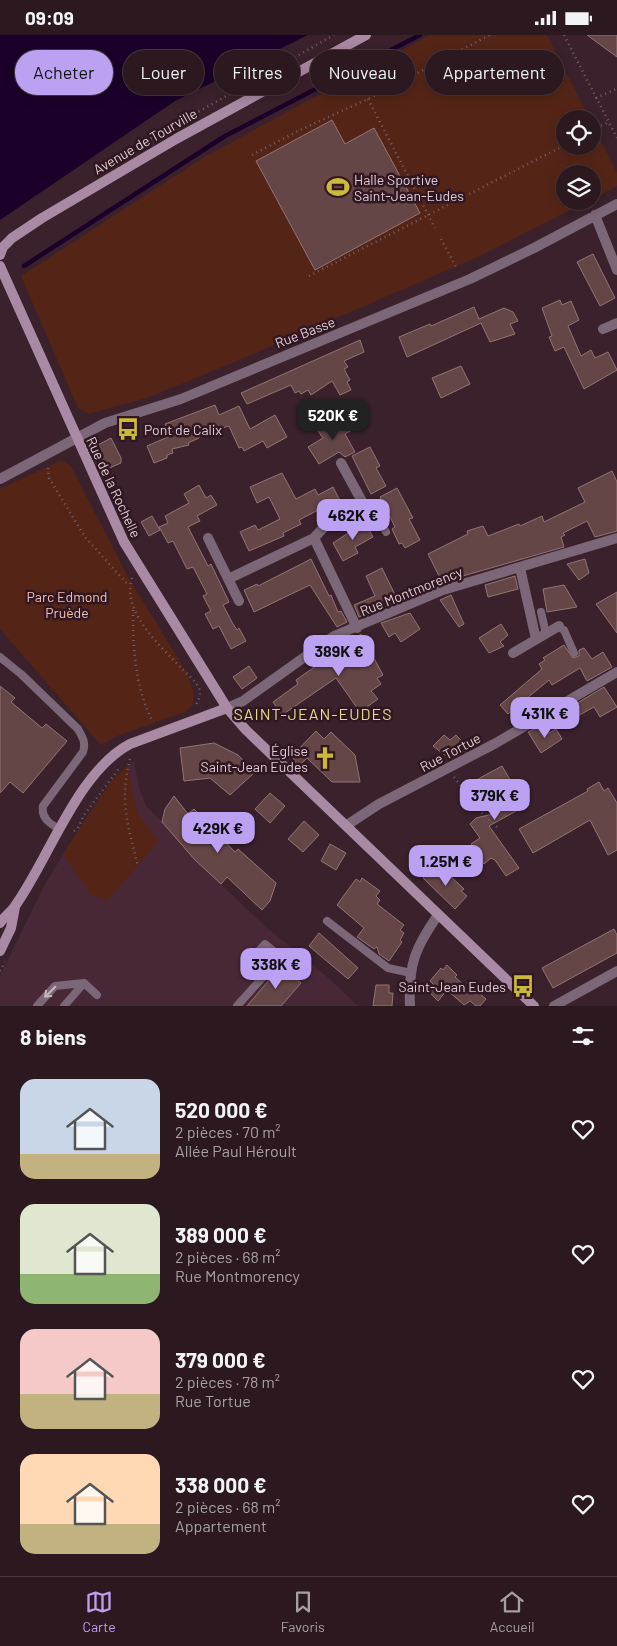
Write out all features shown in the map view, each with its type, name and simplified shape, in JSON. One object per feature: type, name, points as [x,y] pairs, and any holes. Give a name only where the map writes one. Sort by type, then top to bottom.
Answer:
[{"type":"street","name":"Avenue de Tourville","points":[[0,255],[3,247],[12,238],[66,203],[192,130],[366,35]]},
{"type":"street","name":"Rue Basse","points":[[0,479],[105,423],[181,399],[408,306],[526,252],[617,204]]},
{"type":"street","points":[[595,215],[617,270]]},
{"type":"street","name":"Rue de la Rochelle","points":[[0,267],[124,542],[226,708],[246,730],[534,1006]]},
{"type":"street","points":[[603,329],[617,323]]},
{"type":"street","points":[[228,579],[314,538],[326,525],[364,505],[341,463]]},
{"type":"street","points":[[314,538],[357,628]]},
{"type":"street","name":"Rue Montmorency","points":[[59,829],[92,779],[121,749],[243,701],[334,635],[357,628],[444,590],[617,538]]},
{"type":"street","points":[[208,539],[239,601]]},
{"type":"street","points":[[520,568],[536,639]]},
{"type":"street","points":[[513,653],[558,627]]},
{"type":"street","name":"Rue Tortue","points":[[346,825],[379,804],[448,770],[617,672]]},
{"type":"street","points":[[0,923],[15,906],[59,829]]},
{"type":"street","points":[[4,952],[15,906]]},
{"type":"street","points":[[410,1006],[411,973],[420,942],[438,915]]},
{"type":"street","points":[[554,1006],[617,971]]},
{"type":"lane","points":[[364,505],[375,510],[386,532]]},
{"type":"lane","points":[[541,611],[546,634]]},
{"type":"lane","points":[[558,627],[564,630],[574,653]]},
{"type":"lane","points":[[0,657],[78,729],[84,738],[85,746],[83,752],[43,806],[43,815],[47,821],[59,829]]},
{"type":"lane","points":[[327,921],[388,968],[411,973]]},
{"type":"lane","points":[[237,1006],[280,957],[265,944],[257,953]]},
{"type":"lane","points":[[37,1006],[55,986],[84,983],[97,995]]},
{"type":"lane","points":[[64,1006],[84,983]]},
{"type":"path","points":[[124,154],[184,118],[334,35]]},
{"type":"path","points":[[252,155],[300,130],[368,99],[490,35]]},
{"type":"path","points":[[564,35],[617,139]]},
{"type":"path","points":[[596,98],[616,89]]},
{"type":"path","points":[[368,99],[435,228]]},
{"type":"path","points":[[601,126],[609,122]]},
{"type":"path","points":[[309,276],[556,150]]},
{"type":"path","points":[[441,239],[457,269]]},
{"type":"path","points":[[49,464],[47,471],[49,478],[85,537],[129,586]]},
{"type":"path","points":[[133,576],[129,586],[133,609],[135,662],[145,708],[153,722]]},
{"type":"path","points":[[133,609],[164,651],[190,675],[198,687],[199,698],[196,705],[192,708]]},
{"type":"path","points":[[130,757],[126,774],[124,810],[138,866]]},
{"type":"path","points":[[70,838],[95,799],[119,770],[122,761]]},
{"type":"path","points":[[448,770],[483,815],[498,828]]},
{"type":"path","points":[[0,971],[4,952]]},
{"type":"shaded area","points":[[0,35],[308,35],[278,50],[214,50],[214,82],[204,87],[204,50],[123,50],[123,95],[187,95],[175,101],[0,220]]},
{"type":"shaded area","points":[[134,761],[139,787],[146,806],[172,831],[195,860],[266,927],[332,981],[358,1006],[0,1006],[0,976],[45,884],[80,827],[113,779]]},
{"type":"green space","points":[[430,35],[547,35],[555,50],[425,50],[425,95],[564,95],[564,68],[585,110],[556,110],[556,155],[601,155],[601,141],[617,173],[617,186],[601,195],[601,165],[556,165],[556,210],[570,210],[480,256],[147,398],[88,414],[78,408],[21,276],[206,156],[319,95],[415,95],[415,50],[402,50]]},
{"type":"green space","name":"Parc Edmond Pruède","points":[[61,460],[71,466],[127,575],[187,673],[194,694],[193,704],[185,712],[117,736],[101,745],[0,629],[0,489]]},
{"type":"green space","points":[[127,766],[138,814],[159,841],[107,901],[90,894],[63,854],[113,779]]},
{"type":"building","points":[[587,35],[617,35],[617,57]]},
{"type":"building","name":"Halle Sportive Saint-Jean-Eudes","points":[[332,120],[345,144],[374,128],[420,213],[315,270],[256,161]]},
{"type":"building","points":[[593,254],[615,298],[600,306],[577,262]]},
{"type":"building","points":[[560,300],[562,305],[571,301],[579,320],[568,326],[581,356],[591,350],[595,358],[608,352],[617,370],[584,389],[564,347],[555,351],[549,337],[552,336],[542,308]]},
{"type":"building","points":[[474,307],[479,319],[504,308],[513,312],[518,321],[510,324],[515,334],[490,342],[481,323],[407,357],[399,337],[430,324],[431,326]]},
{"type":"building","points":[[360,340],[364,352],[344,361],[348,367],[344,369],[350,380],[347,382],[351,390],[340,395],[332,381],[311,395],[308,390],[301,394],[299,391],[295,393],[291,385],[247,404],[241,393]]},
{"type":"building","points":[[461,366],[470,384],[441,398],[432,378]]},
{"type":"building","points":[[215,405],[219,415],[239,406],[250,429],[275,415],[287,437],[267,448],[263,441],[244,451],[242,447],[239,448],[229,426],[198,435],[199,438],[188,443],[189,445],[172,449],[173,453],[167,455],[167,458],[154,463],[147,446],[168,437],[165,424]]},
{"type":"building","points":[[344,415],[352,430],[345,434],[355,452],[345,457],[339,452],[319,464],[308,447],[323,438],[318,431]]},
{"type":"building","points":[[111,438],[121,458],[121,463],[107,469],[94,447]]},
{"type":"building","points":[[370,447],[380,466],[376,468],[386,486],[371,494],[352,456]]},
{"type":"building","points":[[612,471],[617,482],[617,531],[595,537],[587,521],[563,533],[565,535],[561,537],[564,547],[442,582],[428,554],[468,534],[467,531],[483,526],[488,536],[519,524],[520,526],[542,516],[544,522],[585,502],[578,488]]},
{"type":"building","points":[[282,473],[296,499],[315,489],[318,495],[333,487],[342,505],[327,513],[324,507],[299,520],[301,524],[283,533],[284,536],[249,551],[240,532],[255,525],[258,530],[280,519],[269,497],[257,503],[250,487]]},
{"type":"building","points":[[199,485],[206,498],[211,495],[217,505],[197,516],[200,521],[188,527],[208,566],[211,564],[229,602],[223,605],[233,624],[237,630],[239,628],[246,641],[231,649],[219,626],[213,629],[205,614],[211,611],[203,596],[207,594],[193,567],[187,569],[173,541],[168,543],[159,527],[168,523],[165,516],[189,503],[184,494]]},
{"type":"building","points":[[397,488],[413,518],[409,519],[420,540],[405,548],[402,543],[399,544],[392,529],[395,527],[380,497]]},
{"type":"building","points":[[152,516],[160,530],[149,536],[141,522]]},
{"type":"building","points":[[365,522],[373,537],[355,547],[358,553],[343,561],[333,543]]},
{"type":"building","points":[[311,559],[338,612],[341,611],[347,622],[337,627],[310,585],[254,612],[244,590],[257,584],[258,586]]},
{"type":"building","points":[[585,559],[589,573],[579,580],[567,564]]},
{"type":"building","points":[[382,568],[398,601],[359,617],[354,605],[375,596],[366,576]]},
{"type":"building","points":[[515,576],[518,589],[488,597],[485,585]]},
{"type":"building","points":[[564,585],[577,607],[547,612],[543,589]]},
{"type":"building","points":[[617,592],[617,633],[596,604]]},
{"type":"building","points":[[451,595],[464,624],[459,627],[440,600]]},
{"type":"building","points":[[410,613],[420,629],[401,642],[395,633],[389,637],[381,623]]},
{"type":"building","points":[[501,624],[508,635],[500,642],[504,646],[489,653],[479,638]]},
{"type":"building","points":[[361,634],[383,675],[377,678],[381,684],[371,691],[378,699],[360,712],[336,678],[282,715],[273,702],[298,684],[296,680]]},
{"type":"building","points":[[564,645],[573,658],[579,656],[579,650],[584,648],[592,659],[603,652],[612,667],[587,681],[580,668],[552,685],[549,680],[508,714],[500,705],[542,669],[539,664],[545,660],[543,658]]},
{"type":"building","points":[[249,666],[257,678],[242,689],[233,677]]},
{"type":"building","points":[[0,686],[15,698],[11,702],[42,728],[46,724],[67,741],[23,793],[10,782],[0,793]]},
{"type":"building","points":[[604,687],[617,707],[600,717],[594,707],[574,718],[569,708]]},
{"type":"building","points":[[538,727],[542,734],[546,731],[547,734],[556,729],[562,739],[541,753],[528,732]]},
{"type":"building","name":"Église Saint-Jean Eudes","points":[[316,731],[324,739],[331,732],[355,755],[360,782],[332,782],[307,758],[298,767],[292,756]]},
{"type":"building","points":[[444,735],[450,740],[456,735],[469,748],[450,759],[433,746]]},
{"type":"building","points":[[214,743],[238,755],[255,772],[230,795],[210,778],[184,781],[180,748]]},
{"type":"building","points":[[502,766],[512,783],[506,786],[518,810],[489,826],[519,868],[506,876],[495,860],[491,858],[484,864],[471,844],[480,838],[470,824],[476,818],[497,813],[478,779]]},
{"type":"building","points":[[599,782],[604,791],[608,788],[617,803],[617,850],[608,855],[590,820],[533,853],[519,829],[588,791],[587,789]]},
{"type":"building","points":[[270,793],[285,806],[270,823],[255,809]]},
{"type":"building","points":[[174,796],[188,814],[194,809],[235,852],[238,849],[276,883],[270,901],[262,910],[227,877],[221,884],[195,860],[162,822],[165,809]]},
{"type":"building","points":[[304,821],[319,835],[303,852],[288,839]]},
{"type":"building","points":[[330,844],[346,853],[336,870],[321,861]]},
{"type":"building","points":[[435,866],[441,871],[443,869],[464,889],[461,891],[467,896],[455,909],[423,878]]},
{"type":"building","points":[[362,878],[380,891],[376,896],[380,900],[377,904],[404,925],[400,930],[404,933],[400,940],[402,942],[389,961],[379,954],[377,947],[374,949],[357,937],[364,928],[337,905],[356,879],[360,882]]},
{"type":"building","points":[[614,929],[617,935],[617,953],[553,988],[542,968]]},
{"type":"building","points":[[319,933],[358,968],[348,979],[309,946]]},
{"type":"building","points":[[447,965],[457,975],[455,977],[475,995],[478,992],[486,999],[480,1006],[476,1006],[470,1001],[464,1005],[447,990],[438,1001],[429,992],[435,986],[430,981],[441,968],[443,970]]},
{"type":"building","points":[[281,966],[301,983],[281,1006],[247,1006]]},
{"type":"building","points":[[376,985],[389,985],[389,993],[393,993],[392,1006],[373,1006]]},
{"type":"waterway","points":[[24,266],[225,136],[420,35]]},
{"type":"place","name":"Halle Sportive Saint-Jean-Eudes","points":[[338,187]]},
{"type":"place","name":"Pont de Calix","points":[[128,429]]},
{"type":"place","name":"Église Saint-Jean Eudes","points":[[325,758]]},
{"type":"place","name":"Saint-Jean Eudes","points":[[523,986]]},
{"type":"district","name":"SAINT-JEAN-EUDES","points":[[313,713]]}]
